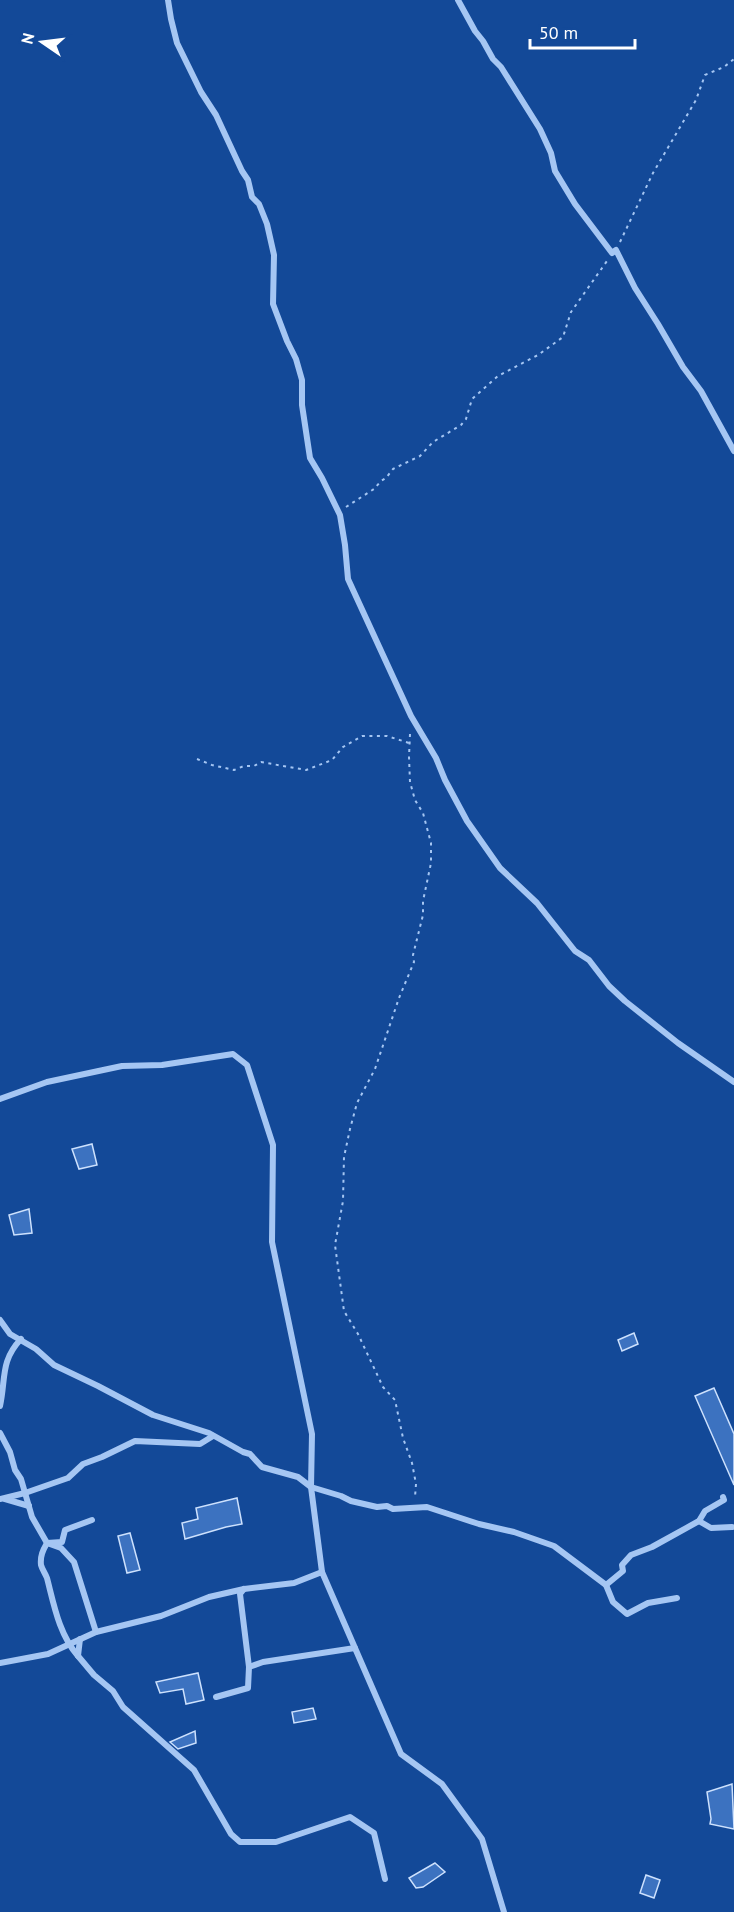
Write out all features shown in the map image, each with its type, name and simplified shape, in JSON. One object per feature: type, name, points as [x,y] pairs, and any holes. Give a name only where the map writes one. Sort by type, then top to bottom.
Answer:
[{"type":"street","points":[[168,0],[177,43],[201,92],[216,115],[267,224],[273,255],[273,304],[296,359],[302,380],[302,405],[308,451],[340,514],[348,579],[411,716],[436,758],[467,820],[500,868],[537,903],[575,951],[589,960],[609,986],[625,1001],[678,1043],[734,1082]]},
{"type":"street","points":[[458,0],[475,31],[540,129],[551,153],[555,171],[575,204],[614,252],[683,367],[701,391],[734,451]]},
{"type":"street","points":[[0,1099],[47,1082],[122,1066],[162,1065],[233,1054],[247,1065],[273,1145],[272,1242],[312,1434],[311,1487],[322,1572],[401,1754],[442,1784],[482,1839],[504,1912]]},
{"type":"street","points":[[0,1320],[10,1334],[36,1349],[54,1365],[153,1415],[213,1436],[250,1454],[262,1467],[298,1477],[311,1487],[351,1501],[377,1507],[387,1506],[393,1509],[427,1507],[554,1546],[606,1585],[613,1602],[627,1614],[648,1603],[677,1598]]},
{"type":"street","points":[[0,1406],[7,1357],[21,1339]]},
{"type":"street","points":[[0,1433],[10,1452],[32,1517],[47,1543],[61,1548],[74,1562],[96,1632]]},
{"type":"street","points":[[2,1499],[68,1478],[84,1464],[135,1441],[200,1444],[213,1436]]},
{"type":"street","points":[[606,1585],[623,1570],[622,1565],[631,1555],[652,1547],[699,1521],[705,1511],[724,1500],[723,1497]]},
{"type":"street","points":[[2,1499],[29,1506]]},
{"type":"street","points":[[47,1543],[62,1542],[65,1530],[92,1520]]},
{"type":"street","points":[[699,1521],[711,1528],[732,1527]]},
{"type":"street","points":[[47,1543],[41,1554],[41,1567],[46,1575],[60,1625],[68,1644],[94,1676],[113,1691],[123,1707],[194,1770],[231,1834],[240,1842],[276,1842],[350,1817],[374,1833],[385,1879]]},
{"type":"street","points":[[0,1663],[48,1654],[96,1632],[161,1616],[209,1598],[244,1589],[294,1583],[322,1572]]},
{"type":"street","points":[[216,1697],[248,1688],[249,1667],[240,1594],[244,1589]]},
{"type":"street","points":[[78,1656],[80,1638]]},
{"type":"street","points":[[249,1667],[263,1662],[355,1648]]},
{"type":"path","points":[[340,514],[343,509],[374,489],[393,469],[420,456],[433,442],[461,425],[466,419],[472,399],[498,376],[538,355],[563,337],[571,312],[614,252],[653,173],[696,99],[705,75],[724,67],[734,58]]},
{"type":"path","points":[[411,716],[410,782],[415,800],[423,813],[431,843],[431,863],[423,901],[423,915],[413,955],[414,962],[375,1069],[357,1103],[350,1129],[344,1157],[343,1202],[335,1245],[344,1311],[358,1334],[383,1387],[395,1400],[403,1438],[412,1463],[416,1484],[416,1507]]},
{"type":"path","points":[[197,759],[234,770],[244,766],[254,766],[261,762],[306,771],[332,760],[343,747],[362,736],[387,736],[409,743]]},
{"type":"building","points":[[92,1144],[97,1165],[79,1169],[72,1149]]},
{"type":"building","points":[[29,1209],[32,1233],[14,1235],[9,1215]]},
{"type":"building","points":[[634,1333],[638,1344],[622,1351],[618,1340]]},
{"type":"building","points":[[714,1388],[734,1434],[734,1485],[695,1396]]},
{"type":"building","points":[[237,1498],[242,1524],[185,1539],[182,1523],[198,1519],[196,1508]]},
{"type":"building","points":[[130,1533],[140,1570],[127,1573],[118,1536]]},
{"type":"building","points":[[198,1673],[204,1700],[186,1704],[183,1689],[160,1693],[156,1682]]},
{"type":"building","points":[[313,1708],[316,1719],[294,1723],[292,1712]]},
{"type":"building","points":[[195,1731],[196,1743],[178,1749],[170,1742]]},
{"type":"building","points":[[732,1784],[734,1829],[710,1824],[707,1792]]},
{"type":"building","points":[[435,1863],[445,1872],[423,1887],[416,1888],[409,1878]]},
{"type":"building","points":[[646,1875],[660,1880],[654,1898],[640,1893]]}]
